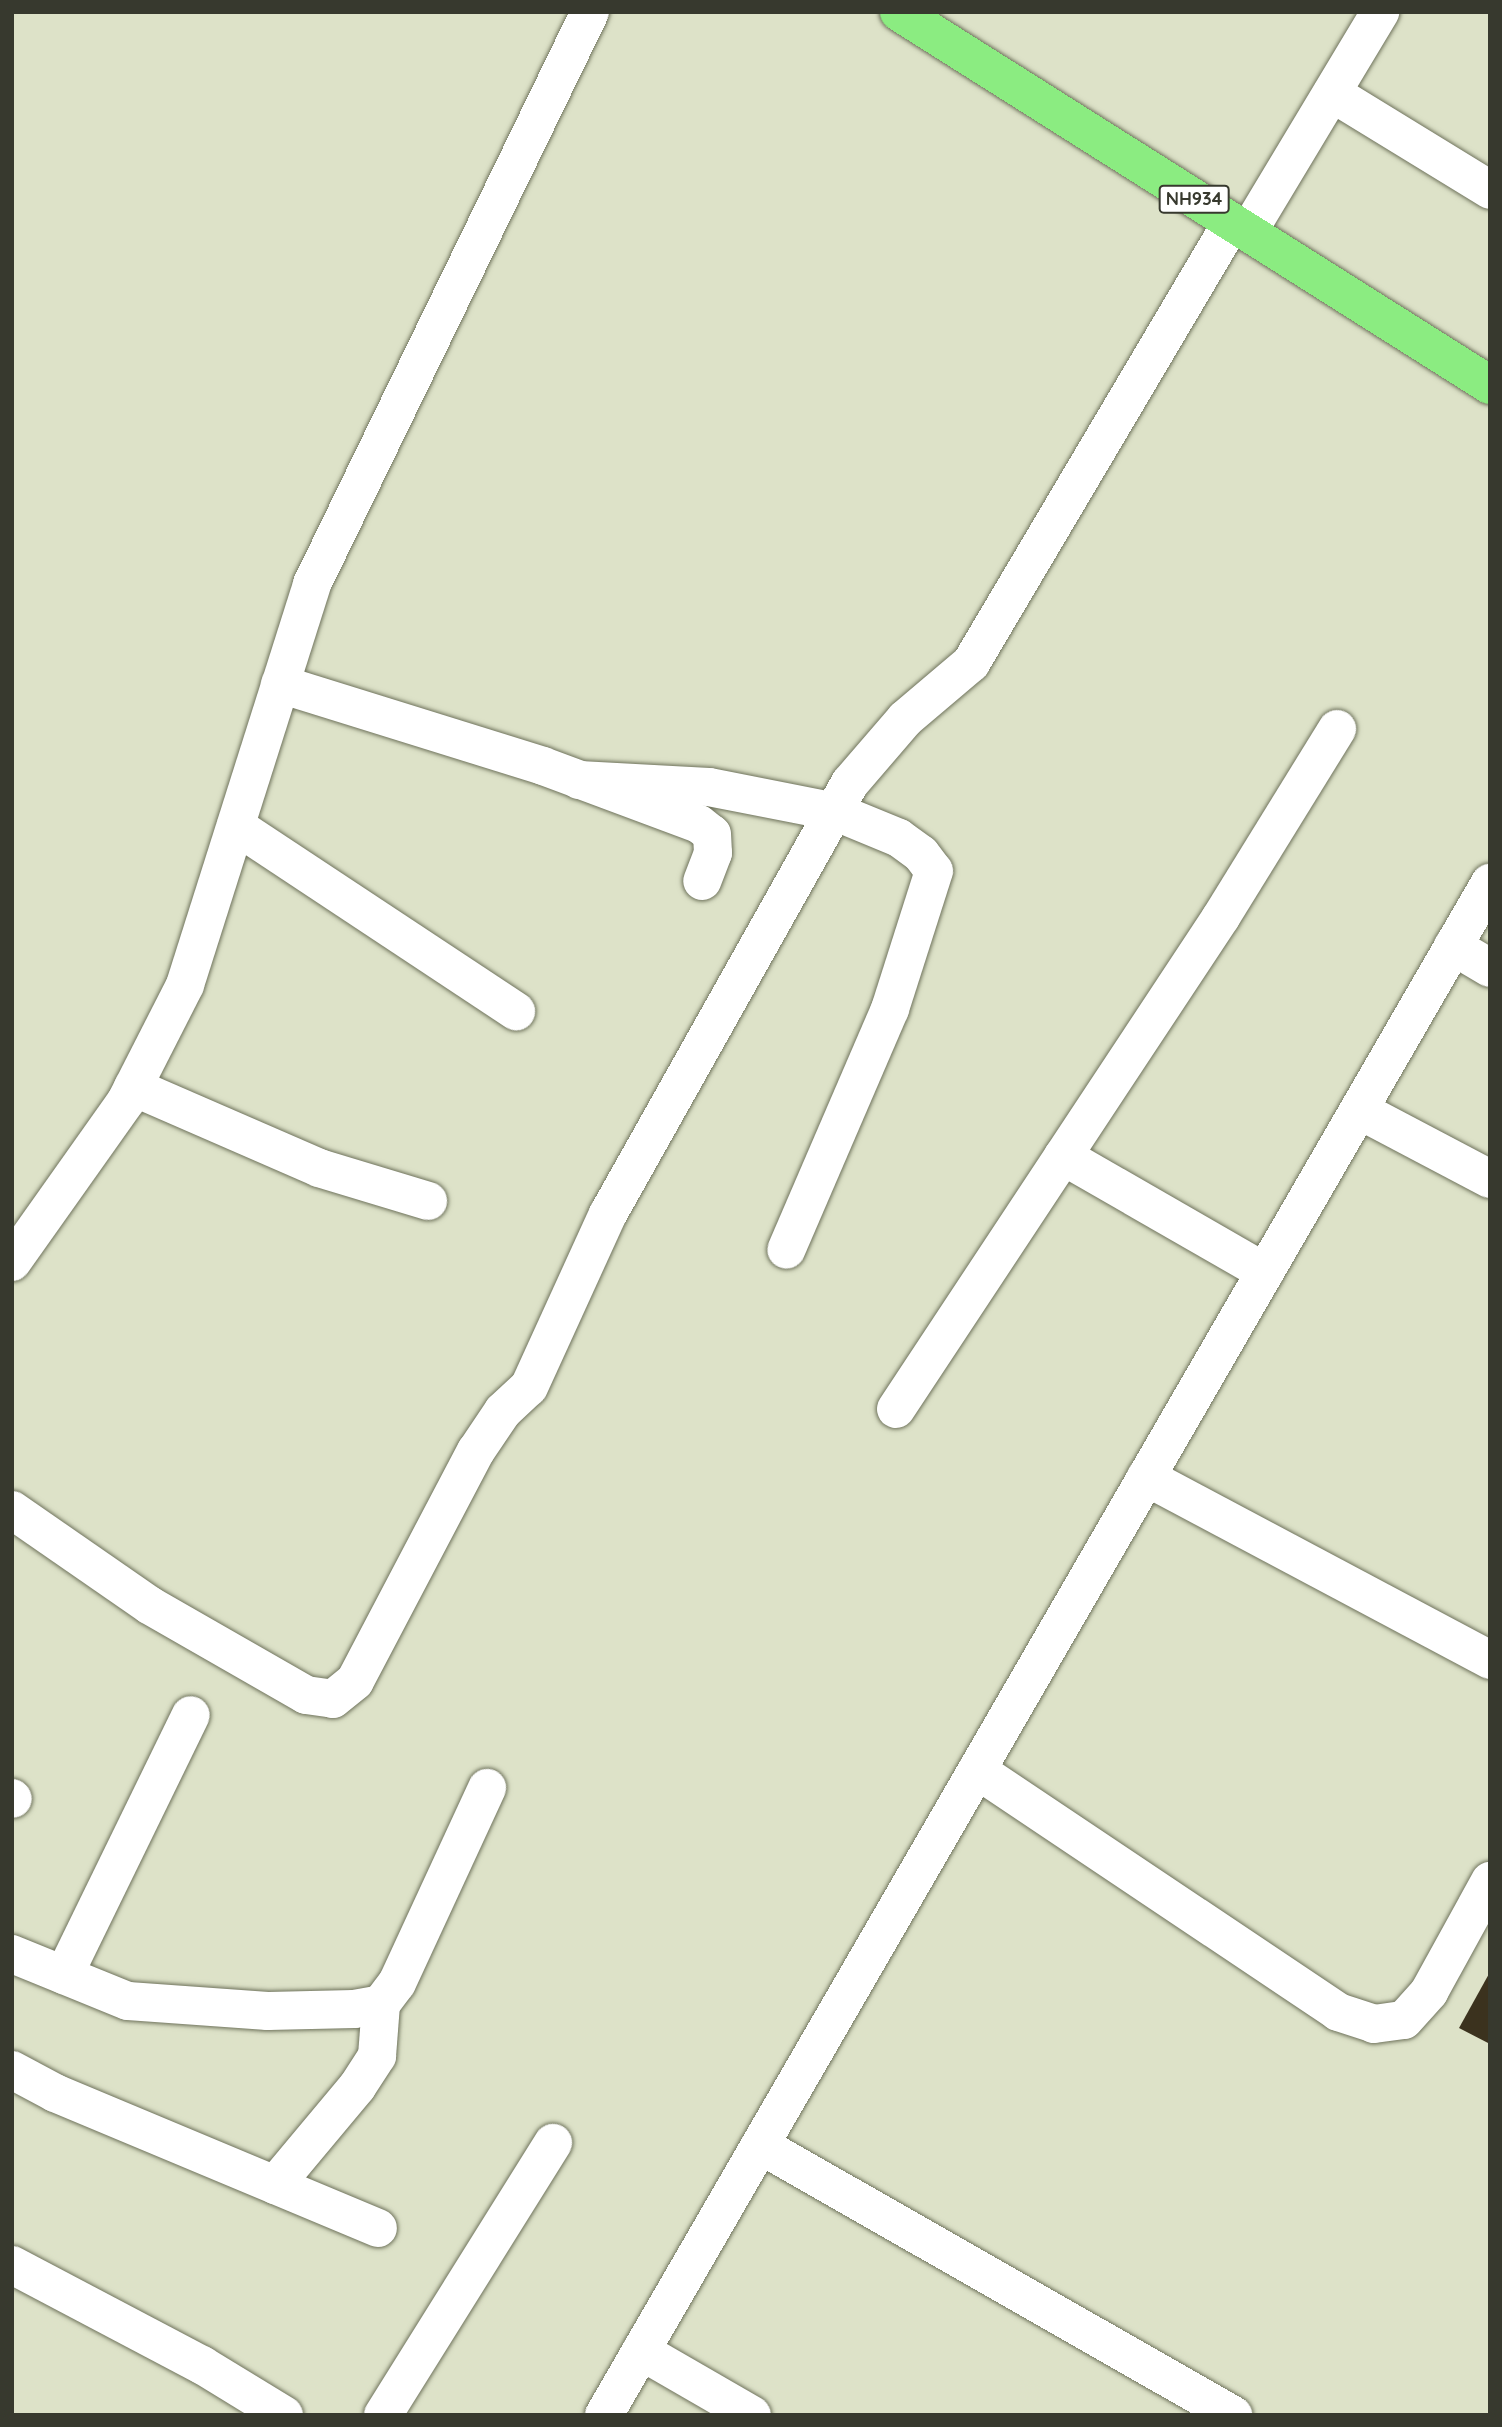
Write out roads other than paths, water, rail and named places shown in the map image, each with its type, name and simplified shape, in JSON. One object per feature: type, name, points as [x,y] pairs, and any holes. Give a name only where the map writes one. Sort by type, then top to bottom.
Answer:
[{"type":"highway","name":"NH934","points":[[922,18],[1240,227],[1490,385]]},
{"type":"street","points":[[12,1262],[62,1197],[133,1087],[185,985],[312,584],[590,12]]},
{"type":"street","points":[[12,1510],[149,1605],[306,1695],[333,1699],[355,1681],[476,1451],[503,1410],[529,1387],[608,1214],[850,783],[877,748],[971,663],[1240,227],[1332,93],[1380,12]]},
{"type":"street","points":[[1332,93],[1490,190]]},
{"type":"street","points":[[280,684],[579,780],[699,824],[712,834],[713,853],[702,881]]},
{"type":"street","points":[[896,1409],[1221,917],[1337,729]]},
{"type":"street","points":[[579,780],[709,787],[836,812],[899,838],[921,854],[934,871],[890,1009],[786,1250]]},
{"type":"street","points":[[236,826],[516,1011]]},
{"type":"street","points":[[604,2415],[1490,883]]},
{"type":"street","points":[[1453,946],[1490,968]]},
{"type":"street","points":[[133,1087],[319,1168],[428,1201]]},
{"type":"street","points":[[1359,1110],[1490,1179]]},
{"type":"street","points":[[1063,1156],[1265,1272]]},
{"type":"street","points":[[1146,1477],[1490,1660]]},
{"type":"street","points":[[64,1975],[191,1715]]},
{"type":"street","points":[[977,1770],[1338,2012],[1374,2024],[1404,2020],[1429,1992],[1490,1881]]},
{"type":"street","points":[[275,2185],[357,2087],[377,2056],[381,2004],[397,1983],[487,1788]]},
{"type":"street","points":[[12,1954],[128,2001],[196,2010],[354,2010],[381,2004]]},
{"type":"street","points":[[12,2070],[55,2093],[378,2228]]},
{"type":"street","points":[[383,2415],[553,2143]]},
{"type":"street","points":[[760,2145],[1233,2415]]},
{"type":"street","points":[[12,2264],[202,2365],[284,2415]]},
{"type":"street","points":[[641,2351],[751,2415]]}]
